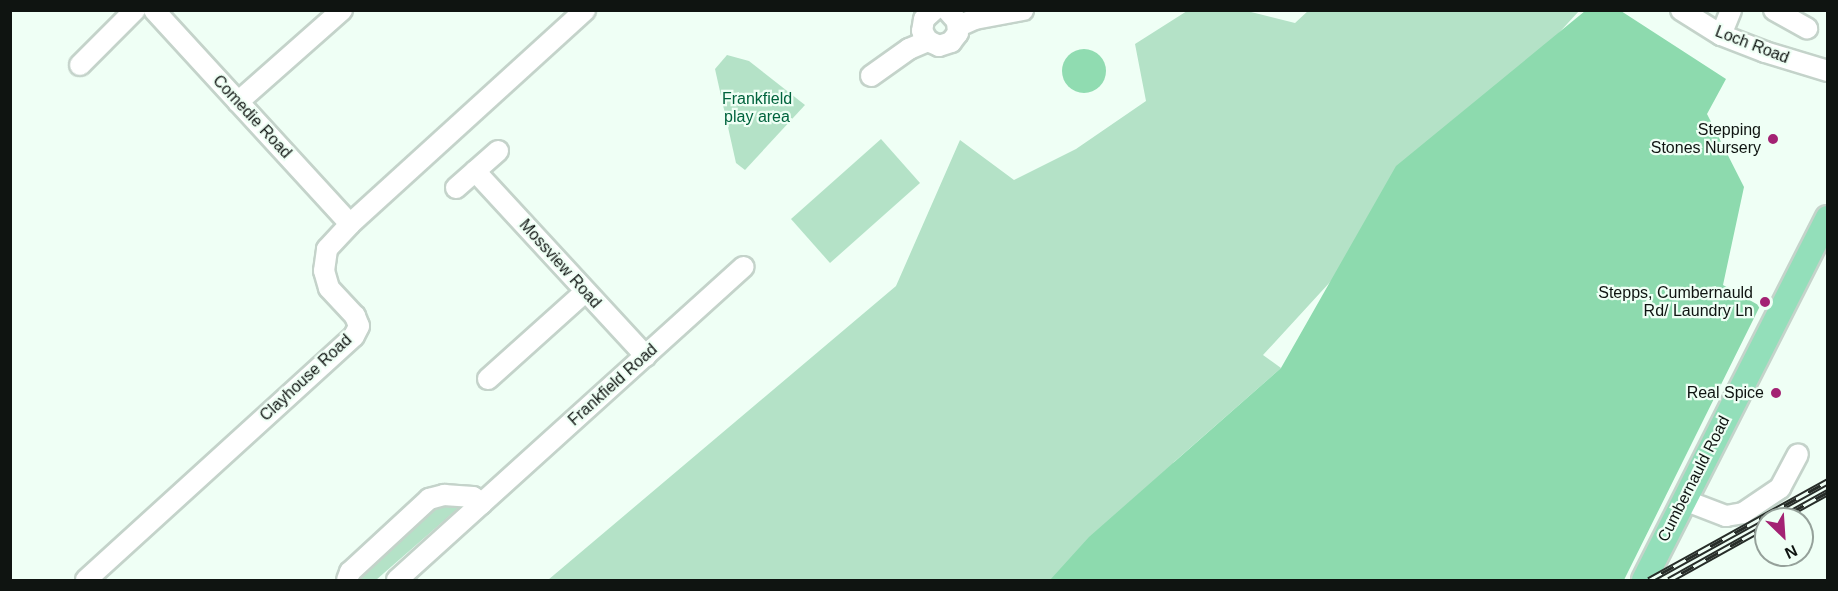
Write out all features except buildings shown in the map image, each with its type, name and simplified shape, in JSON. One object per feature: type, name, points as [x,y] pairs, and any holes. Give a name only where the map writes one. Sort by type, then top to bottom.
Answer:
[{"type":"main road","name":"Cumbernauld Road","points":[[1644,580],[1824,233]]},
{"type":"street","points":[[80,66],[135,10]]},
{"type":"street","name":"Comedie Road","points":[[154,10],[350,224]]},
{"type":"street","points":[[238,102],[342,10]]},
{"type":"street","name":"Clayhouse Road","points":[[86,580],[354,336],[359,326],[355,316],[329,288],[324,271],[327,249],[350,224],[585,10]]},
{"type":"street","points":[[934,10],[928,14],[922,25],[928,41],[939,46],[951,42],[958,33],[953,18],[975,20],[1023,10]]},
{"type":"street","name":"Loch Road","points":[[1681,10],[1721,35],[1765,52],[1827,71]]},
{"type":"street","points":[[1721,35],[1731,10]]},
{"type":"street","points":[[1774,10],[1806,28]]},
{"type":"street","points":[[871,76],[909,49],[928,41]]},
{"type":"street","points":[[456,188],[498,151]]},
{"type":"street","name":"Mossview Road","points":[[475,171],[646,356]]},
{"type":"street","name":"Frankfield Road","points":[[397,580],[744,267]]},
{"type":"street","points":[[488,379],[585,292]]},
{"type":"street","points":[[1684,500],[1726,516],[1743,513],[1780,488],[1798,454]]},
{"type":"street","points":[[347,580],[350,572],[429,499],[444,495],[464,496],[473,497],[482,504]]},
{"type":"green space","points":[[1309,10],[1579,11],[1263,355],[1281,368],[1174,462],[1104,580],[548,580],[896,286],[960,140],[1014,180],[1076,149],[1146,101],[1135,44],[1187,11],[1247,11],[1295,23]]},
{"type":"green space","name":"Frankfield play area","points":[[727,55],[749,61],[805,105],[745,170],[736,163],[715,69]]},
{"type":"green space","points":[[881,139],[920,183],[830,263],[791,219]]},
{"type":"green space","points":[[432,501],[462,505],[376,580],[351,580]]},
{"type":"shaded area","points":[[1585,11],[1621,11],[1726,79],[1707,114],[1744,187],[1723,285],[1760,306],[1624,580],[1050,580],[1089,537],[1281,368],[1396,166]]},
{"type":"shaded area","points":[[1084,49],[1093,50],[1100,55],[1105,62],[1105,80],[1100,87],[1093,92],[1084,93],[1075,92],[1068,87],[1063,80],[1062,71],[1063,62],[1068,55],[1075,50]]},
{"type":"railway","points":[[1649,580],[1828,481]]},
{"type":"railway","points":[[1801,507],[1828,492]]},
{"type":"railway","points":[[1669,580],[1754,533]]},
{"type":"place","name":"Stepping Stones Nursery","points":[[1773,139]]},
{"type":"place","name":"Stepps, Cumbernauld Rd/ Laundry Ln","points":[[1765,302]]},
{"type":"place","name":"Real Spice","points":[[1776,393]]}]
